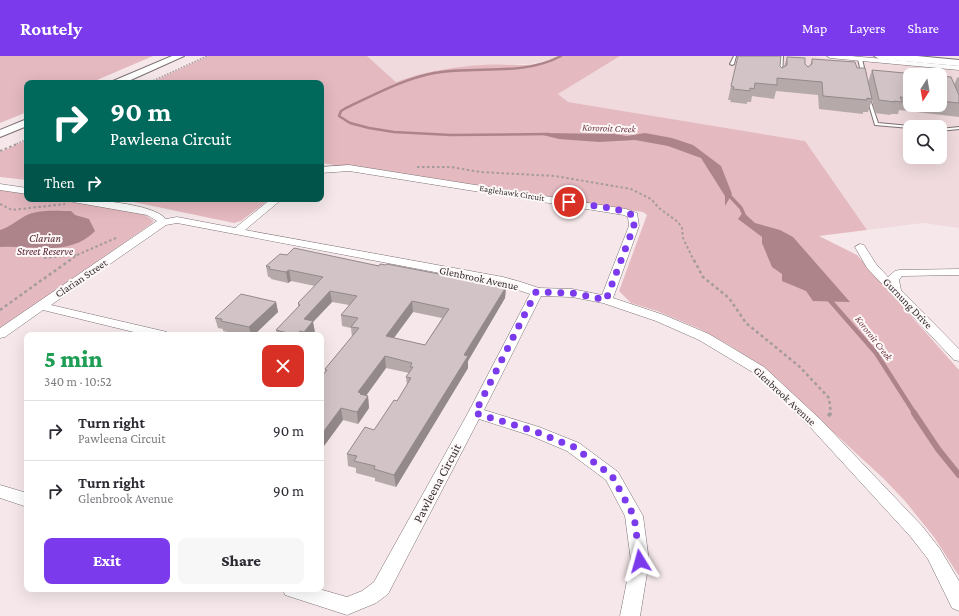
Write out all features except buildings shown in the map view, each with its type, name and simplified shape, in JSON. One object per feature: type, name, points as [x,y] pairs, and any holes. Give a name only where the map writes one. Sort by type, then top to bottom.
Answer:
[{"type":"highway","points":[[879,56],[959,64]]},
{"type":"highway","points":[[925,56],[959,59]]},
{"type":"street","points":[[830,56],[959,68]]},
{"type":"street","points":[[122,80],[168,59],[184,58]]},
{"type":"street","points":[[142,80],[184,58]]},
{"type":"street","points":[[0,134],[24,123]]},
{"type":"street","points":[[0,144],[24,133]]},
{"type":"street","name":"Eaglehawk Circuit","points":[[324,166],[334,165],[616,209],[633,215],[634,226],[606,300]]},
{"type":"street","name":"Eaglehawk Circuit","points":[[324,169],[349,168]]},
{"type":"street","points":[[0,187],[24,191]]},
{"type":"street","points":[[92,202],[150,212],[159,217],[163,222]]},
{"type":"street","points":[[237,231],[273,202]]},
{"type":"street","name":"Glenbrook Avenue","points":[[163,222],[177,220],[516,284],[536,292],[572,293],[606,300],[660,318],[704,337],[760,370],[816,424],[916,531],[934,554],[959,602]]},
{"type":"street","name":"Clarian Street","points":[[0,334],[163,222]]},
{"type":"street","name":"Gurnung Drive","points":[[860,247],[871,266],[959,358]]},
{"type":"street","points":[[894,289],[893,279],[899,273],[959,272]]},
{"type":"street","name":"Pawleena Circuit","points":[[302,592],[347,606],[369,597],[381,588],[475,413],[536,292]]},
{"type":"street","points":[[40,306],[149,332]]},
{"type":"street","points":[[475,413],[534,431],[574,447],[612,476],[634,516],[640,561],[630,616]]},
{"type":"street","points":[[0,491],[24,499]]},
{"type":"lane","points":[[732,64],[735,56]]},
{"type":"lane","points":[[780,78],[782,56]]},
{"type":"lane","points":[[860,59],[864,80]]},
{"type":"lane","points":[[938,66],[949,90]]},
{"type":"lane","points":[[867,95],[876,124],[903,126]]},
{"type":"lane","points":[[947,129],[959,128]]},
{"type":"path","points":[[155,80],[207,56]]},
{"type":"path","points":[[0,151],[24,140]]},
{"type":"path","points":[[411,166],[451,166],[480,172],[555,176],[631,189],[645,195],[678,222],[682,228],[683,238],[687,247],[703,277],[729,298],[746,323],[800,367],[828,398],[831,414],[816,424]]},
{"type":"path","points":[[0,204],[7,209],[21,210],[62,205],[68,202]]},
{"type":"path","points":[[0,310],[77,255],[120,237]]},
{"type":"path","points":[[44,258],[77,255]]},
{"type":"shaded area","points":[[367,56],[560,56],[551,60],[531,64],[484,65],[409,77],[396,82]]},
{"type":"shaded area","points":[[620,56],[806,56],[937,68],[903,68],[903,112],[947,112],[947,69],[959,70],[959,228],[923,223],[867,230],[804,141],[567,102],[558,94]]},
{"type":"shaded area","points":[[543,133],[614,134],[627,136],[645,133],[672,138],[693,145],[721,166],[732,194],[725,206],[725,196],[701,158],[668,146],[635,140],[599,142],[559,139],[543,135]]},
{"type":"shaded area","points":[[42,211],[71,211],[75,215],[89,219],[95,231],[85,239],[63,247],[0,247],[0,230],[10,226],[25,216]]},
{"type":"shaded area","points":[[743,212],[755,223],[780,230],[793,237],[850,302],[813,301],[806,291],[782,281],[782,274],[772,267],[762,243],[762,237],[738,219]]},
{"type":"green space","points":[[0,56],[153,56],[97,80],[24,80],[24,113],[0,123]]},
{"type":"green space","points":[[208,56],[367,56],[396,82],[428,72],[462,67],[543,63],[560,56],[620,56],[558,94],[568,102],[805,141],[867,230],[819,236],[857,255],[959,370],[959,576],[934,537],[905,501],[883,478],[755,362],[729,345],[700,329],[657,311],[631,303],[619,291],[647,215],[643,212],[324,163],[324,80],[156,80]]},
{"type":"green space","points":[[24,141],[24,180],[0,177],[0,152]]},
{"type":"green space","name":"Clarian Street Reserve","points":[[0,190],[24,192],[24,202],[79,202],[145,215],[154,221],[151,224],[0,329]]},
{"type":"green space","points":[[133,202],[266,202],[241,221],[234,223]]},
{"type":"waterway","name":"Kororoit Creek","points":[[549,134],[451,135],[394,132],[350,123],[339,116],[341,111],[346,108],[389,88],[422,76],[450,71],[531,66],[561,56]]},
{"type":"waterway","name":"Kororoit Creek","points":[[727,193],[741,208],[745,217]]},
{"type":"waterway","name":"Kororoit Creek","points":[[827,297],[876,353],[915,414]]},
{"type":"waterway","name":"Kororoit Creek","points":[[914,413],[938,449],[959,475]]},
{"type":"route","points":[[569,202],[616,209],[633,215],[634,226],[606,300],[572,293],[536,292],[475,413],[534,431],[574,447],[612,476],[634,516],[640,561]]}]
